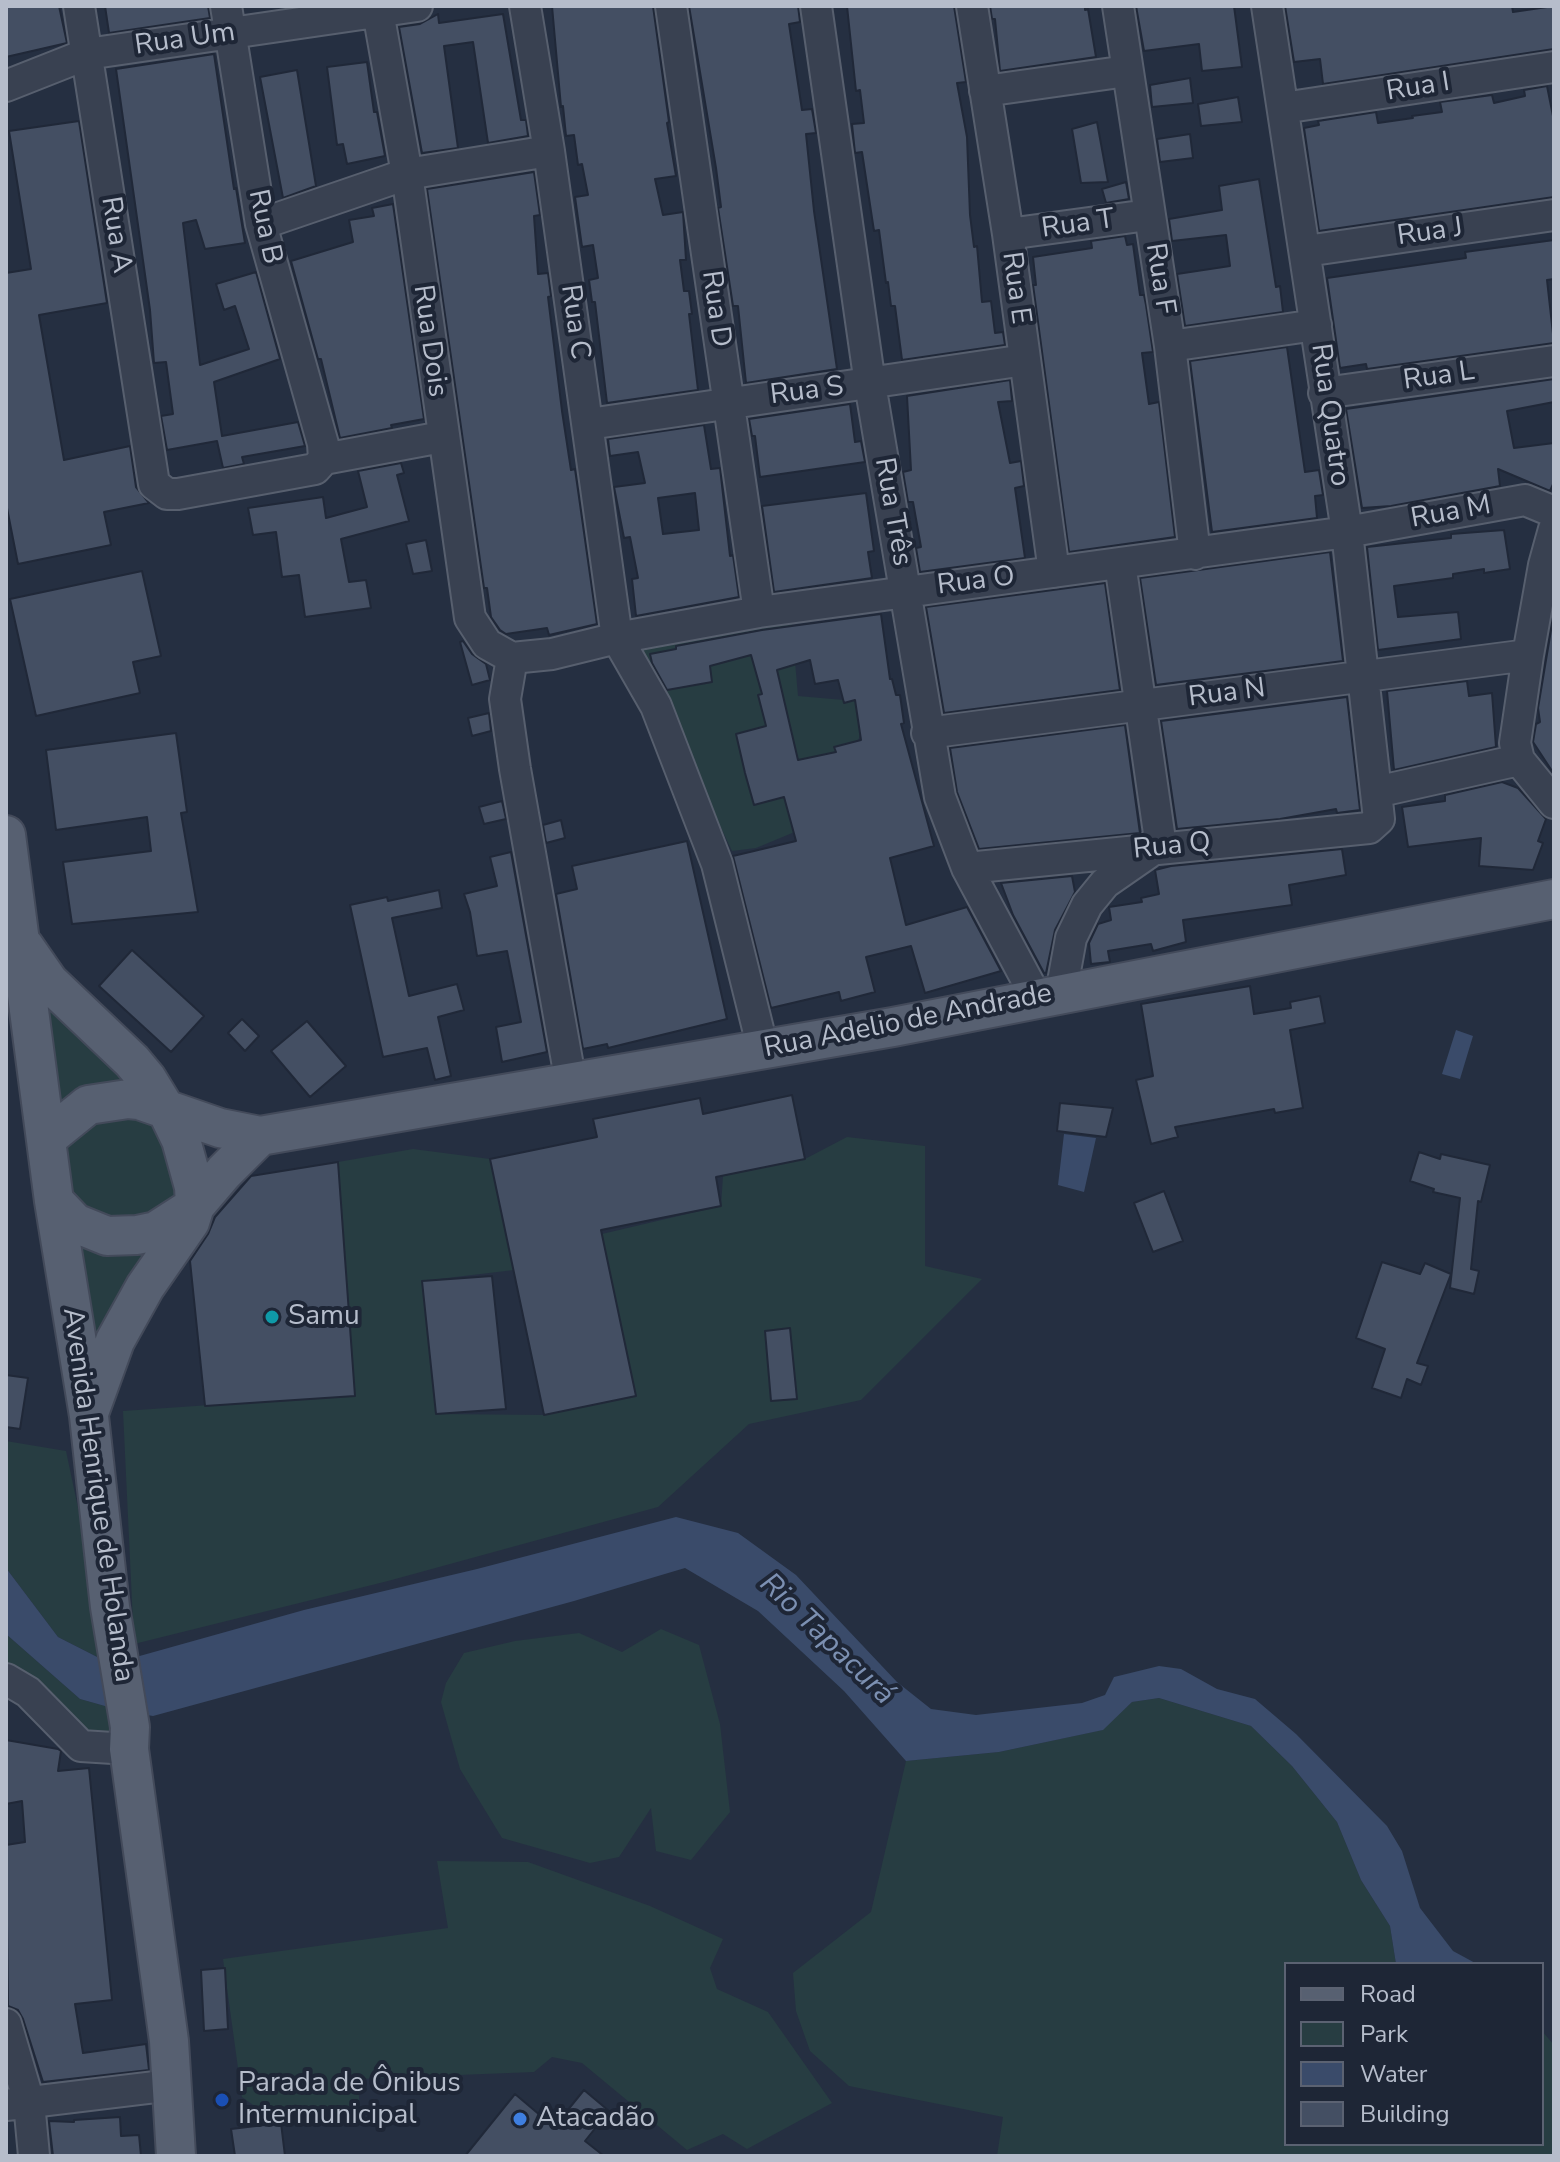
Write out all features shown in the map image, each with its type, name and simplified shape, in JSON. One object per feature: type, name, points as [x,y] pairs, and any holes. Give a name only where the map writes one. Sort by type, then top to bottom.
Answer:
[{"type":"main road","name":"Avenida Henrique de Holanda","points":[[6,835],[10,892],[22,943],[54,1201],[89,1416],[110,1607],[169,2041],[176,2156]]},
{"type":"main road","name":"Rua Adelio de Andrade","points":[[260,1136],[893,1027],[1554,899]]},
{"type":"main road","points":[[22,943],[49,982],[132,1061],[166,1109],[192,1173],[195,1206],[184,1232],[145,1287],[115,1341],[89,1416]]},
{"type":"main road","points":[[46,1139],[79,1110],[98,1102],[139,1100],[220,1128],[260,1136]]},
{"type":"main road","points":[[54,1201],[75,1223],[107,1236],[156,1231],[195,1206],[260,1136]]},
{"type":"main road","points":[[130,1738],[143,1748],[165,1892],[186,2053],[190,2156]]},
{"type":"street","name":"Rua A","points":[[79,6],[154,484],[167,494],[178,494],[315,469],[324,451]]},
{"type":"street","name":"Rua Um","points":[[6,86],[87,54],[228,20],[417,6]]},
{"type":"street","name":"Rua C","points":[[525,6],[589,424],[617,638]]},
{"type":"street","name":"Rua D","points":[[671,6],[759,612]]},
{"type":"street","name":"Rua Três","points":[[816,6],[870,384],[940,797],[967,868],[1049,995]]},
{"type":"street","name":"Rua E","points":[[972,6],[1008,234],[1054,572]]},
{"type":"street","name":"Rua F","points":[[1118,6],[1170,346],[1195,554]]},
{"type":"street","name":"Rua Quatro","points":[[1267,6],[1347,532],[1379,819],[1375,824]]},
{"type":"street","name":"Rua Dois","points":[[377,9],[407,174],[470,618],[487,644],[512,658]]},
{"type":"street","name":"Rua B","points":[[228,20],[261,224],[324,451]]},
{"type":"street","name":"Rua I","points":[[1283,108],[1554,67]]},
{"type":"street","points":[[985,91],[1127,71]]},
{"type":"street","points":[[261,224],[407,174],[549,151]]},
{"type":"street","name":"Rua T","points":[[1008,234],[1148,215]]},
{"type":"street","name":"Rua J","points":[[1306,251],[1554,215]]},
{"type":"street","points":[[1170,346],[1316,325]]},
{"type":"street","name":"Rua S","points":[[589,424],[729,401],[870,384],[1025,360]]},
{"type":"street","name":"Rua L","points":[[1324,393],[1554,361]]},
{"type":"street","points":[[324,451],[442,437]]},
{"type":"street","name":"Rua M","points":[[1347,532],[1525,500],[1554,512]]},
{"type":"street","points":[[1554,529],[1544,565],[1515,743],[1519,760],[1554,803]]},
{"type":"street","name":"Rua O","points":[[512,658],[552,654],[617,638],[759,612],[1347,532]]},
{"type":"street","points":[[1049,995],[1087,905],[1105,883],[1154,849],[1159,833],[1120,563]]},
{"type":"street","points":[[617,638],[656,706],[717,864],[763,1049]]},
{"type":"street","name":"Rua N","points":[[927,733],[1528,655]]},
{"type":"street","points":[[512,658],[505,699],[571,1083]]},
{"type":"street","points":[[1376,792],[1519,760]]},
{"type":"street","name":"Rua Q","points":[[967,868],[1369,828],[1375,824]]},
{"type":"street","points":[[6,1679],[28,1692],[81,1746],[130,1738]]},
{"type":"street","points":[[6,2024],[18,2104],[34,2156]]},
{"type":"street","points":[[18,2104],[172,2085]]},
{"type":"green space","points":[[791,615],[798,696],[855,701],[860,735],[831,822],[797,831],[756,848],[732,851],[634,645]]},
{"type":"green space","points":[[27,958],[149,1090],[60,1123]]},
{"type":"green space","points":[[165,1113],[182,1203],[97,1229],[62,1194],[67,1126]]},
{"type":"green space","points":[[847,1137],[925,1146],[925,1266],[982,1279],[861,1400],[749,1424],[658,1507],[388,1581],[134,1644],[123,1411],[355,1395],[338,1162],[413,1149],[490,1159],[514,1270],[422,1281],[436,1414],[544,1415],[635,1396],[602,1234],[721,1206],[723,1176],[805,1159]]},
{"type":"green space","points":[[62,1215],[156,1238],[89,1387]]},
{"type":"green space","points":[[6,1441],[66,1451],[111,1664],[58,1637],[6,1568]]},
{"type":"green space","points":[[661,1629],[699,1645],[720,1724],[730,1812],[691,1860],[656,1851],[651,1808],[619,1857],[590,1863],[502,1838],[460,1769],[441,1702],[446,1683],[464,1653],[515,1641],[579,1633],[622,1652]]},
{"type":"green space","points":[[6,1634],[80,1699],[119,1710],[124,1744],[82,1743],[6,1673]]},
{"type":"green space","points":[[1159,1698],[1251,1726],[1292,1766],[1337,1822],[1361,1880],[1390,1926],[1396,1962],[1284,1962],[1284,2146],[1544,2146],[1544,2033],[1554,2045],[1554,2156],[997,2156],[1003,2117],[849,2086],[810,2051],[796,2011],[793,1973],[871,1912],[906,1761],[999,1752],[1102,1730],[1132,1702]]},
{"type":"green space","points":[[437,1861],[528,1862],[650,1906],[723,1939],[710,1968],[717,1989],[768,2012],[832,2103],[747,2149],[723,2134],[687,2150],[582,2063],[552,2057],[534,2072],[358,2079],[360,2116],[267,2115],[242,2097],[223,1959],[448,1928]]},
{"type":"water","points":[[1456,1030],[1473,1036],[1460,1079],[1442,1074]]},
{"type":"water","points":[[1064,1134],[1096,1138],[1084,1192],[1058,1185]]},
{"type":"water","name":"Rio Tapacurá","points":[[676,1517],[738,1533],[796,1575],[897,1682],[931,1709],[976,1715],[1082,1703],[1105,1695],[1114,1677],[1159,1666],[1181,1669],[1217,1689],[1255,1699],[1296,1734],[1387,1826],[1402,1851],[1420,1908],[1453,1951],[1473,1962],[1396,1962],[1390,1926],[1361,1880],[1337,1822],[1292,1766],[1251,1726],[1159,1698],[1132,1702],[1103,1730],[999,1752],[906,1761],[844,1691],[758,1611],[685,1568],[153,1716],[80,1699],[6,1634],[6,1568],[58,1637],[111,1664],[304,1610]]},
{"type":"building","points":[[6,6],[59,6],[67,43],[6,57]]},
{"type":"building","points":[[105,6],[208,6],[210,18],[109,33]]},
{"type":"building","points":[[552,6],[653,6],[676,176],[655,179],[663,215],[683,212],[686,260],[680,260],[684,291],[689,291],[698,390],[607,403],[595,302],[592,302],[589,280],[598,278],[593,245],[582,247],[575,197],[588,195],[582,164],[578,165],[574,135],[566,136]]},
{"type":"building","points":[[689,6],[798,6],[800,22],[789,24],[802,110],[812,109],[816,133],[806,134],[837,369],[746,383],[738,306],[733,306],[718,208],[721,207],[716,168]]},
{"type":"building","points":[[847,6],[954,6],[966,82],[957,83],[967,137],[970,215],[974,247],[977,246],[982,302],[991,301],[995,333],[1003,332],[1005,345],[902,360],[895,306],[891,306],[886,283],[879,230],[874,231],[862,152],[855,153],[852,124],[864,123],[860,90],[856,91]]},
{"type":"building","points":[[990,6],[1085,6],[1096,57],[1000,71],[995,19],[992,19]]},
{"type":"building","points":[[1136,6],[1234,6],[1242,67],[1202,71],[1199,44],[1144,51]]},
{"type":"building","points":[[1285,6],[1512,6],[1513,12],[1554,6],[1554,49],[1323,84],[1320,59],[1294,62]]},
{"type":"building","points":[[438,14],[439,23],[503,14],[521,120],[526,120],[528,136],[488,143],[473,42],[444,46],[458,148],[422,153],[399,27],[420,24]]},
{"type":"building","points":[[214,54],[245,243],[205,249],[196,220],[183,223],[200,365],[249,349],[235,306],[224,310],[216,284],[256,272],[280,359],[214,382],[222,436],[298,422],[305,446],[242,457],[244,464],[223,468],[217,441],[167,450],[161,416],[173,414],[166,362],[154,363],[150,310],[116,69]]},
{"type":"building","points":[[367,62],[374,112],[377,112],[385,156],[347,164],[343,144],[337,145],[327,67]]},
{"type":"building","points":[[297,70],[316,186],[283,198],[260,77]]},
{"type":"building","points":[[1190,78],[1193,103],[1152,107],[1150,85]]},
{"type":"building","points":[[1547,86],[1554,121],[1554,197],[1319,231],[1304,128],[1319,125],[1318,121],[1376,112],[1378,123],[1413,118],[1442,112],[1440,102],[1492,95],[1494,103],[1525,96],[1524,90]]},
{"type":"building","points":[[1238,97],[1242,122],[1201,126],[1198,104]]},
{"type":"building","points":[[79,121],[107,303],[39,315],[64,460],[130,446],[136,487],[149,503],[104,512],[111,545],[18,564],[6,503],[6,273],[31,269],[9,131]]},
{"type":"building","points":[[1097,122],[1108,182],[1081,183],[1072,129]]},
{"type":"building","points":[[1190,134],[1193,158],[1160,162],[1157,139]]},
{"type":"building","points":[[534,172],[540,215],[534,216],[538,274],[548,273],[551,296],[548,297],[562,411],[571,470],[575,469],[597,624],[549,635],[547,628],[506,634],[491,617],[487,588],[484,588],[427,189]]},
{"type":"building","points":[[1259,179],[1276,287],[1280,286],[1283,312],[1185,326],[1177,274],[1230,266],[1226,235],[1172,241],[1169,219],[1222,210],[1219,186]]},
{"type":"building","points":[[1126,182],[1129,199],[1106,203],[1102,189]]},
{"type":"building","points":[[393,204],[424,419],[340,438],[321,359],[318,359],[291,261],[353,242],[349,220],[374,216],[372,208]]},
{"type":"building","points":[[1125,236],[1127,245],[1133,244],[1140,295],[1144,295],[1146,305],[1153,352],[1142,353],[1149,404],[1159,402],[1175,537],[1069,552],[1033,285],[1036,285],[1033,257],[1092,248],[1091,241]]},
{"type":"building","points":[[1554,240],[1554,279],[1547,280],[1554,343],[1367,369],[1366,364],[1340,368],[1327,278],[1466,258],[1465,252]]},
{"type":"building","points":[[1287,347],[1305,472],[1319,470],[1323,495],[1315,496],[1317,518],[1212,532],[1190,361]]},
{"type":"building","points":[[1554,379],[1554,402],[1507,411],[1514,448],[1554,443],[1554,482],[1550,491],[1498,469],[1500,486],[1391,506],[1362,508],[1346,409]]},
{"type":"building","points":[[1010,380],[1012,401],[998,402],[1010,463],[1021,461],[1024,486],[1015,488],[1025,558],[920,572],[916,548],[921,547],[913,502],[908,502],[903,472],[911,470],[907,396]]},
{"type":"building","points":[[850,404],[855,442],[861,441],[865,462],[760,477],[755,436],[752,436],[749,419]]},
{"type":"building","points":[[704,425],[711,469],[720,468],[730,556],[733,555],[739,597],[636,616],[632,579],[638,578],[630,537],[624,538],[614,487],[645,483],[638,452],[610,456],[608,439]],"holes":[[[695,493],[699,530],[663,534],[658,498]]]},
{"type":"building","points":[[401,463],[404,473],[397,475],[409,521],[341,539],[349,582],[366,580],[371,608],[305,617],[299,575],[282,577],[276,532],[253,535],[248,508],[323,497],[326,518],[367,507],[358,471]]},
{"type":"building","points":[[866,493],[874,551],[868,552],[872,578],[774,592],[762,506]]},
{"type":"building","points":[[1504,530],[1510,569],[1484,573],[1484,569],[1453,574],[1453,578],[1394,586],[1398,617],[1458,612],[1461,639],[1378,650],[1367,547],[1451,538],[1451,534]]},
{"type":"building","points":[[426,540],[432,571],[413,574],[406,544]]},
{"type":"building","points":[[1330,552],[1343,661],[1156,685],[1140,578]]},
{"type":"building","points":[[142,571],[161,656],[133,662],[140,693],[36,716],[10,599]]},
{"type":"building","points":[[1105,583],[1120,690],[944,713],[926,607]]},
{"type":"building","points":[[1554,612],[1554,774],[1533,742],[1536,724],[1540,722],[1538,708]]},
{"type":"building","points":[[881,614],[890,679],[896,695],[900,695],[904,723],[901,724],[934,846],[890,858],[906,925],[967,907],[1001,971],[925,993],[911,946],[866,957],[875,992],[841,1001],[839,992],[771,1008],[733,856],[796,841],[784,797],[754,805],[745,773],[736,734],[766,726],[758,695],[762,694],[751,655],[710,666],[712,682],[667,690],[650,654],[762,630]],"holes":[[[810,660],[815,684],[838,680],[844,703],[855,700],[861,740],[834,747],[836,752],[798,760],[777,670]]]},
{"type":"building","points":[[463,641],[472,654],[486,664],[490,680],[472,685],[460,642]]},
{"type":"building","points":[[1467,681],[1469,696],[1492,693],[1496,747],[1394,770],[1387,691]]},
{"type":"building","points":[[1347,697],[1360,810],[1337,813],[1336,809],[1280,819],[1177,829],[1161,721]]},
{"type":"building","points":[[489,713],[491,731],[472,736],[468,718]]},
{"type":"building","points":[[1125,725],[1140,833],[979,849],[957,792],[950,748]]},
{"type":"building","points":[[176,733],[187,812],[181,813],[198,912],[72,924],[63,862],[151,851],[147,817],[56,830],[46,750]]},
{"type":"building","points":[[1502,782],[1518,788],[1546,819],[1538,841],[1543,843],[1533,870],[1479,866],[1481,838],[1408,847],[1402,807],[1445,801],[1445,795]]},
{"type":"building","points":[[502,801],[506,819],[484,824],[479,807]]},
{"type":"building","points":[[561,820],[565,838],[546,843],[543,825]]},
{"type":"building","points":[[687,841],[727,1019],[608,1048],[607,1044],[583,1049],[556,894],[577,889],[572,866]]},
{"type":"building","points":[[1342,849],[1346,875],[1289,885],[1292,905],[1183,920],[1186,942],[1153,951],[1151,944],[1108,951],[1110,962],[1091,964],[1089,943],[1098,924],[1111,920],[1109,907],[1142,902],[1141,898],[1159,894],[1155,870]]},
{"type":"building","points":[[511,852],[547,1052],[502,1062],[496,1027],[521,1022],[507,951],[477,956],[464,894],[497,886],[490,857]]},
{"type":"building","points":[[1072,876],[1075,892],[1055,930],[1044,973],[1013,915],[1001,883]]},
{"type":"building","points":[[439,890],[442,908],[392,918],[409,996],[457,984],[464,1010],[438,1017],[451,1076],[435,1080],[427,1048],[383,1057],[350,905]]},
{"type":"building","points":[[132,950],[204,1016],[171,1052],[99,986]]},
{"type":"building","points":[[1250,986],[1254,1014],[1291,1008],[1290,1002],[1320,996],[1325,1023],[1290,1030],[1303,1108],[1275,1113],[1274,1109],[1175,1127],[1178,1137],[1151,1144],[1136,1080],[1153,1076],[1141,1004]]},
{"type":"building","points":[[242,1019],[259,1036],[245,1051],[228,1033]]},
{"type":"building","points":[[307,1021],[346,1066],[310,1097],[271,1051]]},
{"type":"building","points":[[792,1095],[805,1159],[716,1177],[721,1206],[601,1230],[636,1396],[544,1415],[490,1159],[597,1137],[593,1119],[700,1098],[703,1114]]},
{"type":"building","points":[[1060,1103],[1113,1108],[1106,1137],[1057,1131]]},
{"type":"building","points":[[1419,1152],[1440,1159],[1441,1154],[1490,1165],[1481,1202],[1478,1201],[1471,1269],[1479,1271],[1474,1294],[1450,1288],[1460,1198],[1433,1192],[1434,1189],[1410,1181]]},
{"type":"building","name":"Samu","points":[[338,1162],[355,1396],[205,1406],[190,1261],[215,1217],[251,1176]]},
{"type":"building","points":[[1164,1191],[1183,1241],[1153,1252],[1134,1203]]},
{"type":"building","points":[[1382,1262],[1420,1274],[1425,1263],[1451,1274],[1417,1363],[1428,1366],[1421,1385],[1407,1379],[1401,1398],[1372,1388],[1385,1349],[1356,1338]]},
{"type":"building","points":[[492,1276],[506,1409],[436,1414],[422,1281]]},
{"type":"building","points":[[790,1328],[797,1399],[771,1401],[765,1331]]},
{"type":"building","points":[[6,1375],[28,1378],[20,1429],[6,1427]]},
{"type":"building","points":[[6,1740],[58,1749],[61,1751],[58,1771],[89,1768],[112,2000],[75,2004],[83,2053],[146,2044],[149,2070],[43,2082],[23,2019],[18,2010],[8,2006],[6,1845],[25,1842],[22,1801],[6,1804]]},
{"type":"building","points":[[225,1968],[228,2029],[204,2031],[201,1970]]},
{"type":"building","name":"Atacadão","points":[[584,2090],[609,2111],[585,2141],[604,2156],[465,2156],[515,2094],[554,2127]]},
{"type":"building","points":[[120,2117],[121,2136],[139,2135],[141,2156],[53,2156],[49,2121],[74,2122]]},
{"type":"building","points":[[281,2123],[285,2156],[235,2156],[231,2129]]},
{"type":"place","name":"Samu","points":[[272,1317]]},
{"type":"place","name":"Parada de Ônibus Intermunicipal","points":[[222,2100]]},
{"type":"place","name":"Atacadão","points":[[520,2119]]}]
